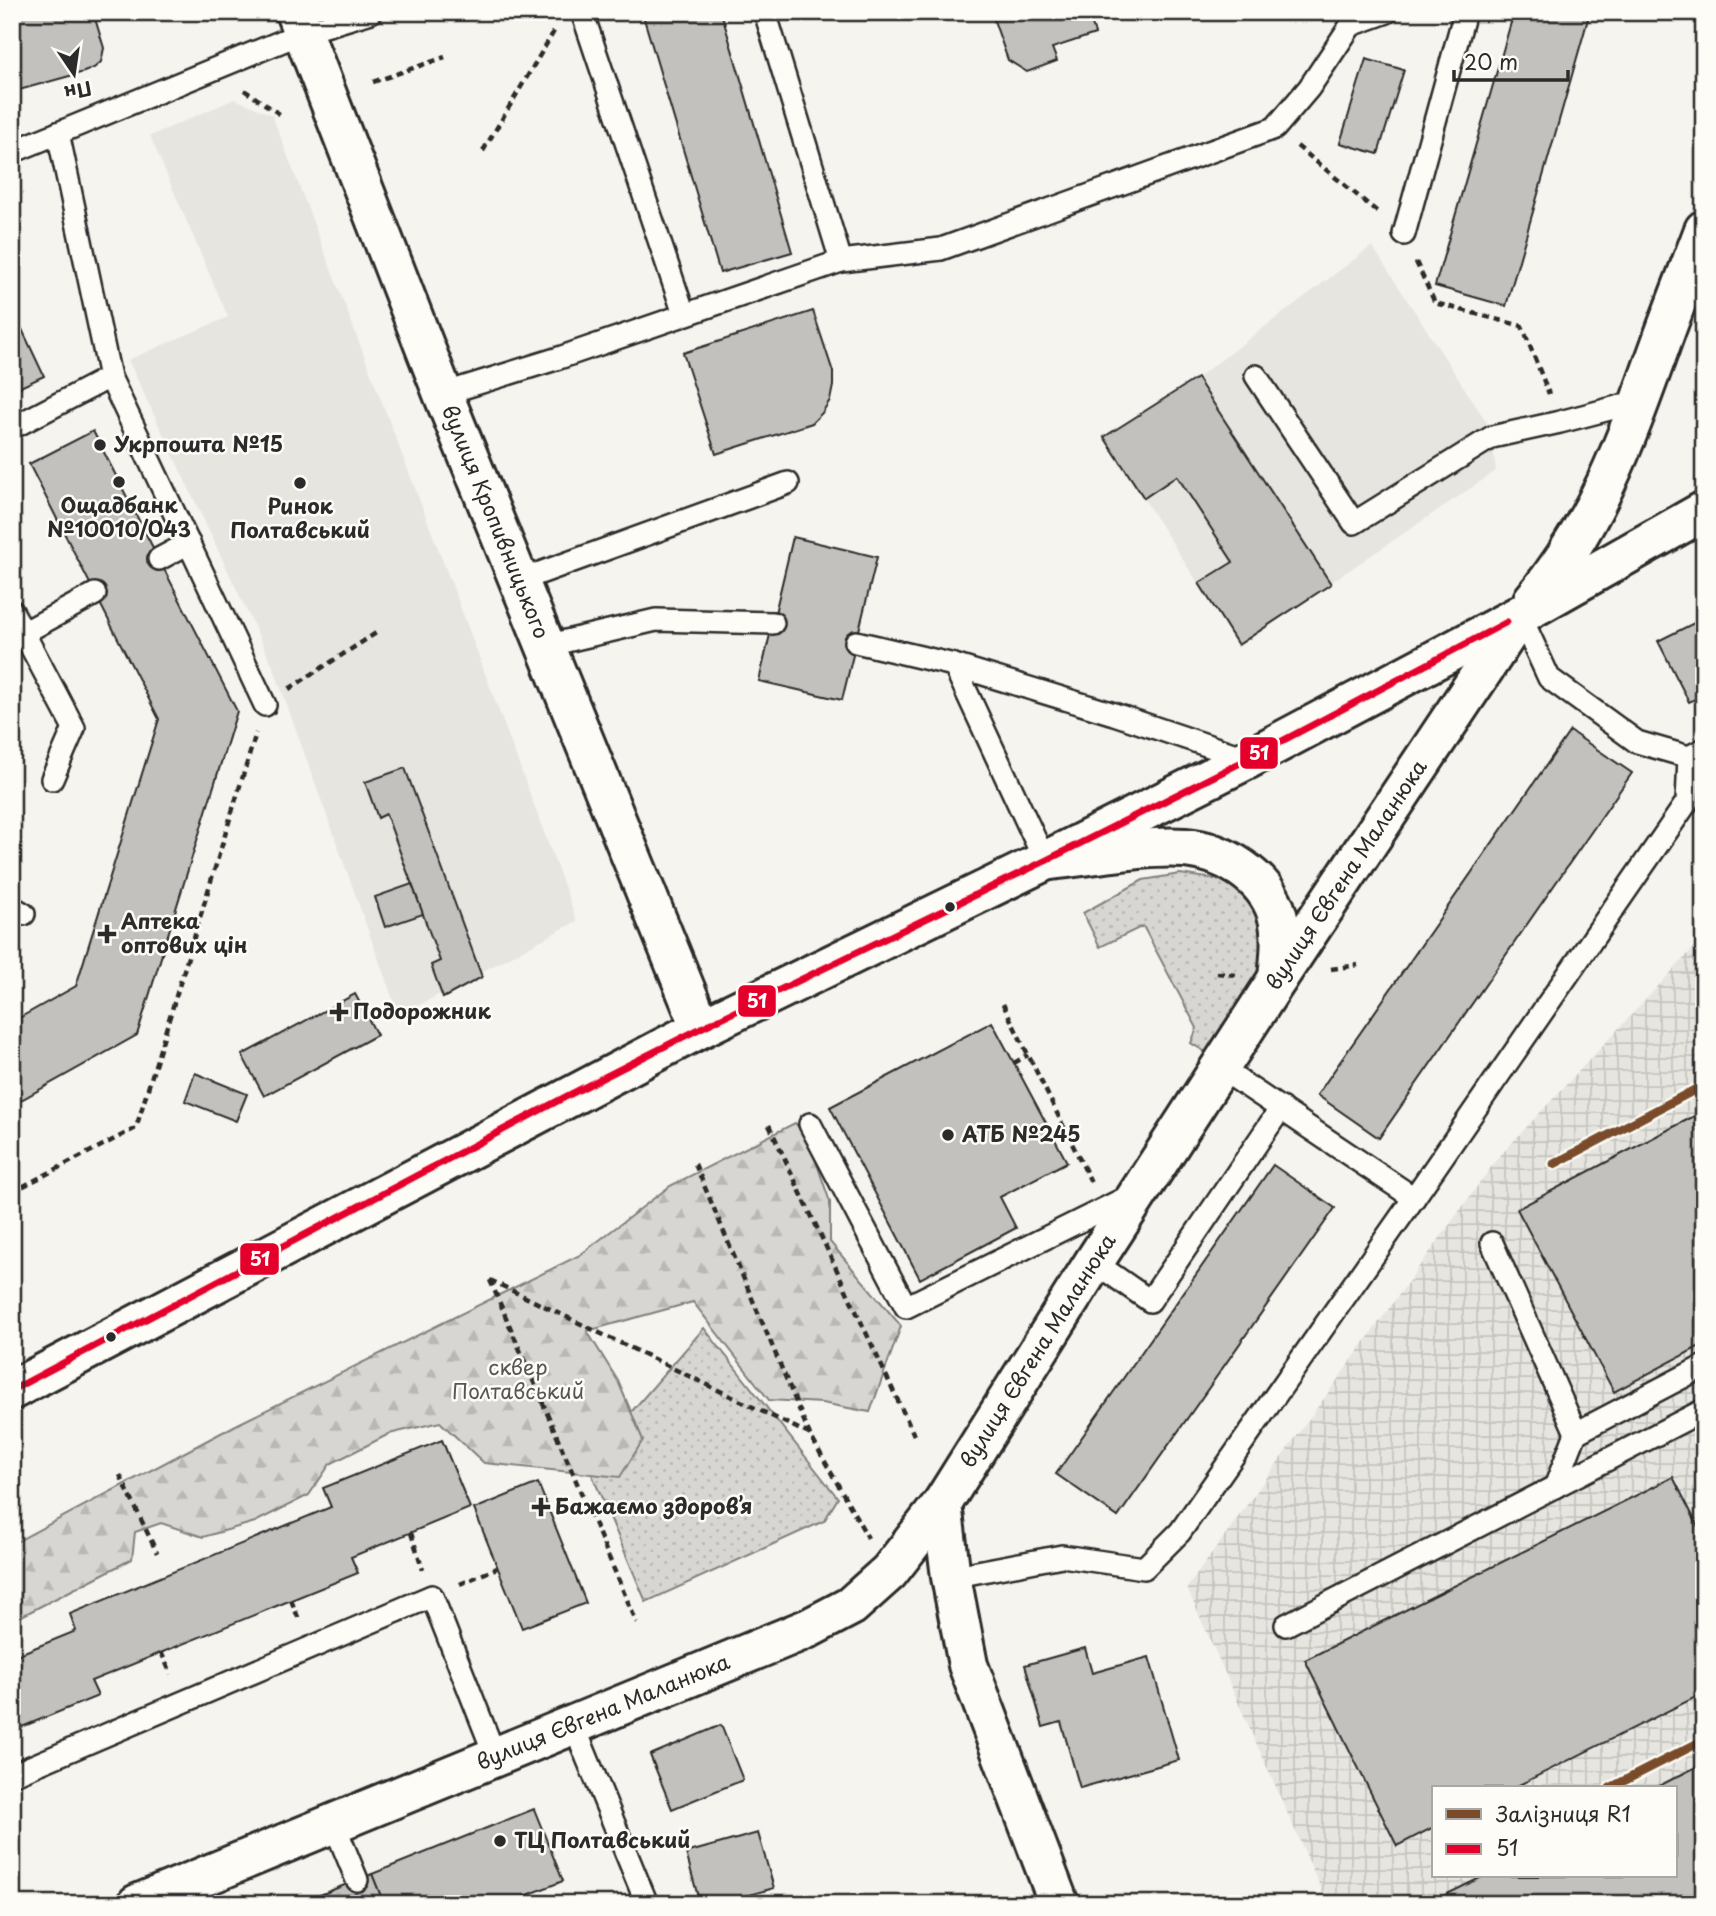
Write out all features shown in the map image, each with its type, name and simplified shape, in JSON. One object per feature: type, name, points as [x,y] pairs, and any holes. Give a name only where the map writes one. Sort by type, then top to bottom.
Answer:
[{"type":"main road","name":"вулиця Кропивницького","points":[[298,23],[443,394],[701,1028]]},
{"type":"main road","points":[[12,1390],[701,1028],[1248,759],[1520,615],[1555,573],[1584,530],[1612,474],[1704,230]]},
{"type":"main road","name":"вулиця Євгена Маланюка","points":[[137,1904],[575,1726],[809,1628],[851,1606],[889,1572],[942,1504],[1094,1262],[1278,978],[1520,615],[1704,511]]},
{"type":"main road","points":[[1045,861],[1186,848],[1220,857],[1245,870],[1264,889],[1277,913],[1281,941],[1278,978]]},
{"type":"main road","points":[[942,1504],[951,1577],[968,1665],[1059,1904]]},
{"type":"lane","points":[[12,152],[298,23],[371,12]]},
{"type":"lane","points":[[582,12],[684,314]]},
{"type":"lane","points":[[765,12],[841,261]]},
{"type":"lane","points":[[443,394],[559,358],[841,261],[940,249],[1275,128],[1309,88],[1351,25],[1387,12]]},
{"type":"lane","points":[[1404,234],[1465,12]]},
{"type":"lane","points":[[58,133],[110,377],[265,705]]},
{"type":"lane","points":[[1256,376],[1354,523],[1492,437],[1640,401]]},
{"type":"lane","points":[[12,428],[110,377]]},
{"type":"lane","points":[[518,580],[788,482]]},
{"type":"lane","points":[[159,559],[189,543]]},
{"type":"lane","points":[[18,636],[95,594]]},
{"type":"lane","points":[[12,611],[18,636],[74,728],[52,779]]},
{"type":"lane","points":[[951,1577],[1062,1556],[1144,1569],[1180,1532],[1687,802],[1696,753],[1637,742],[1549,678],[1520,615]]},
{"type":"lane","points":[[545,646],[656,620],[773,623]]},
{"type":"lane","points":[[856,642],[954,665],[1248,759]]},
{"type":"lane","points":[[954,665],[1045,861]]},
{"type":"lane","points":[[1220,1068],[1414,1198]]},
{"type":"lane","points":[[1094,1262],[1150,1301],[1281,1108]]},
{"type":"lane","points":[[810,1124],[906,1307],[1140,1191]]},
{"type":"lane","points":[[1492,1243],[1577,1433]]},
{"type":"lane","points":[[1555,1487],[1577,1433],[1704,1366]]},
{"type":"lane","points":[[1286,1625],[1704,1410]]},
{"type":"lane","points":[[12,1775],[432,1596],[496,1758]]},
{"type":"lane","points":[[575,1726],[647,1904]]},
{"type":"lane","points":[[334,1824],[357,1880]]},
{"type":"path","points":[[483,151],[524,78],[561,21]]},
{"type":"path","points":[[373,82],[445,57]]},
{"type":"path","points":[[231,93],[243,89],[281,115]]},
{"type":"path","points":[[1275,128],[1404,234],[1435,303],[1522,326],[1560,422]]},
{"type":"path","points":[[12,1192],[136,1128],[265,705],[376,633]]},
{"type":"path","points":[[1003,1004],[1095,1190]]},
{"type":"path","points":[[1014,1063],[1028,1055]]},
{"type":"path","points":[[769,1125],[914,1435]]},
{"type":"path","points":[[695,1164],[810,1434],[889,1572]]},
{"type":"path","points":[[637,1623],[490,1280],[810,1434]]},
{"type":"path","points":[[120,1475],[158,1553]]},
{"type":"shaded area","name":"Ринок Полтавський","points":[[235,99],[272,115],[577,921],[399,1016],[273,666],[128,360],[228,317],[150,136]]},
{"type":"shaded area","points":[[1372,246],[1491,429],[1496,471],[1238,645],[1104,437],[1197,378]]},
{"type":"shaded area","points":[[1704,937],[1704,1904],[1328,1904],[1187,1588],[1497,1159]]},
{"type":"green space","points":[[1180,874],[1221,880],[1246,892],[1261,913],[1263,970],[1212,1056],[1191,1043],[1197,1028],[1143,926],[1100,947],[1083,913],[1143,880]]},
{"type":"green space","name":"сквер Полтавський","points":[[795,1123],[808,1138],[830,1202],[830,1242],[901,1326],[870,1412],[822,1403],[769,1400],[693,1302],[587,1331],[618,1381],[643,1440],[620,1477],[484,1463],[440,1422],[389,1434],[330,1464],[309,1495],[255,1522],[203,1537],[161,1523],[135,1532],[132,1559],[12,1621],[12,1544],[236,1425],[580,1255],[670,1186]]},
{"type":"green space","points":[[704,1328],[838,1498],[824,1521],[646,1602],[587,1463]]},
{"type":"building","points":[[12,12],[93,12],[104,48],[101,62],[84,72],[12,92]]},
{"type":"building","points":[[642,12],[721,12],[792,252],[720,273]]},
{"type":"building","points":[[991,12],[1079,12],[1081,18],[1089,15],[1095,34],[1052,48],[1057,61],[1027,72],[1008,60]]},
{"type":"building","points":[[1514,12],[1590,12],[1506,306],[1435,286]]},
{"type":"building","points":[[1366,59],[1404,70],[1378,154],[1340,143]]},
{"type":"building","points":[[12,308],[44,376],[12,391]]},
{"type":"building","points":[[813,311],[833,372],[830,400],[822,413],[812,423],[716,454],[683,353]]},
{"type":"building","points":[[1197,378],[1331,584],[1238,645],[1199,583],[1233,562],[1177,476],[1144,498],[1104,437]]},
{"type":"building","points":[[93,431],[237,711],[137,1035],[12,1105],[12,1022],[76,986],[159,719],[29,464]]},
{"type":"building","points":[[793,537],[877,557],[842,700],[759,681]]},
{"type":"building","points":[[1704,618],[1704,695],[1689,702],[1658,641]]},
{"type":"building","points":[[1570,731],[1632,773],[1379,1138],[1317,1095]]},
{"type":"building","points":[[405,768],[482,977],[443,998],[431,965],[440,961],[386,814],[378,818],[365,782]]},
{"type":"building","points":[[412,884],[423,914],[385,927],[375,897]]},
{"type":"building","points":[[355,994],[377,1035],[264,1096],[242,1055]]},
{"type":"building","name":"АТБ №245","points":[[992,1022],[1067,1162],[1000,1197],[1016,1228],[920,1279],[830,1107]]},
{"type":"building","points":[[195,1073],[247,1094],[236,1121],[185,1101]]},
{"type":"building","points":[[1704,1111],[1704,1344],[1614,1392],[1517,1209]]},
{"type":"building","points":[[1273,1165],[1335,1208],[1118,1517],[1056,1474]]},
{"type":"building","points":[[442,1440],[470,1508],[351,1557],[358,1573],[91,1681],[98,1696],[12,1731],[12,1657],[76,1631],[70,1614],[331,1507],[323,1488]]},
{"type":"building","points":[[1673,1477],[1704,1538],[1704,1693],[1517,1786],[1432,1786],[1432,1828],[1397,1846],[1305,1660]]},
{"type":"building","points":[[538,1483],[586,1603],[522,1628],[474,1509]]},
{"type":"building","points":[[1085,1648],[1092,1673],[1149,1657],[1179,1760],[1080,1788],[1061,1722],[1043,1727],[1025,1665]]},
{"type":"building","points":[[721,1725],[743,1780],[672,1809],[650,1755]]},
{"type":"building","points":[[1704,1763],[1704,1904],[1437,1904],[1435,1900],[1480,1878],[1678,1878],[1678,1786],[1659,1786]]},
{"type":"building","name":"ТЦ Полтавський","points":[[534,1809],[563,1881],[505,1904],[384,1904],[372,1874]]},
{"type":"building","points":[[758,1833],[774,1888],[717,1904],[700,1904],[686,1853]]},
{"type":"building","points":[[372,1874],[384,1904],[298,1904],[357,1880]]},
{"type":"rail line","name":"R1","points":[[1554,1164],[1704,1085]]},
{"type":"rail line","name":"R1","points":[[1614,1786],[1704,1740]]},
{"type":"transit line","name":"51","points":[[12,1390],[567,1096],[1248,759],[1507,622]]},
{"type":"place","name":"Укрпошта №15","points":[[100,445]]},
{"type":"place","name":"Ощадбанк №10010/043","points":[[119,482]]},
{"type":"place","name":"Ринок Полтавський","points":[[300,483]]},
{"type":"place","name":"Аптека оптових цін","points":[[107,934]]},
{"type":"place","name":"Подорожник","points":[[339,1012]]},
{"type":"place","name":"АТБ №245","points":[[948,1135]]},
{"type":"place","name":"Бажаємо здоровʼя","points":[[541,1507]]},
{"type":"place","name":"ТЦ Полтавський","points":[[500,1841]]}]
